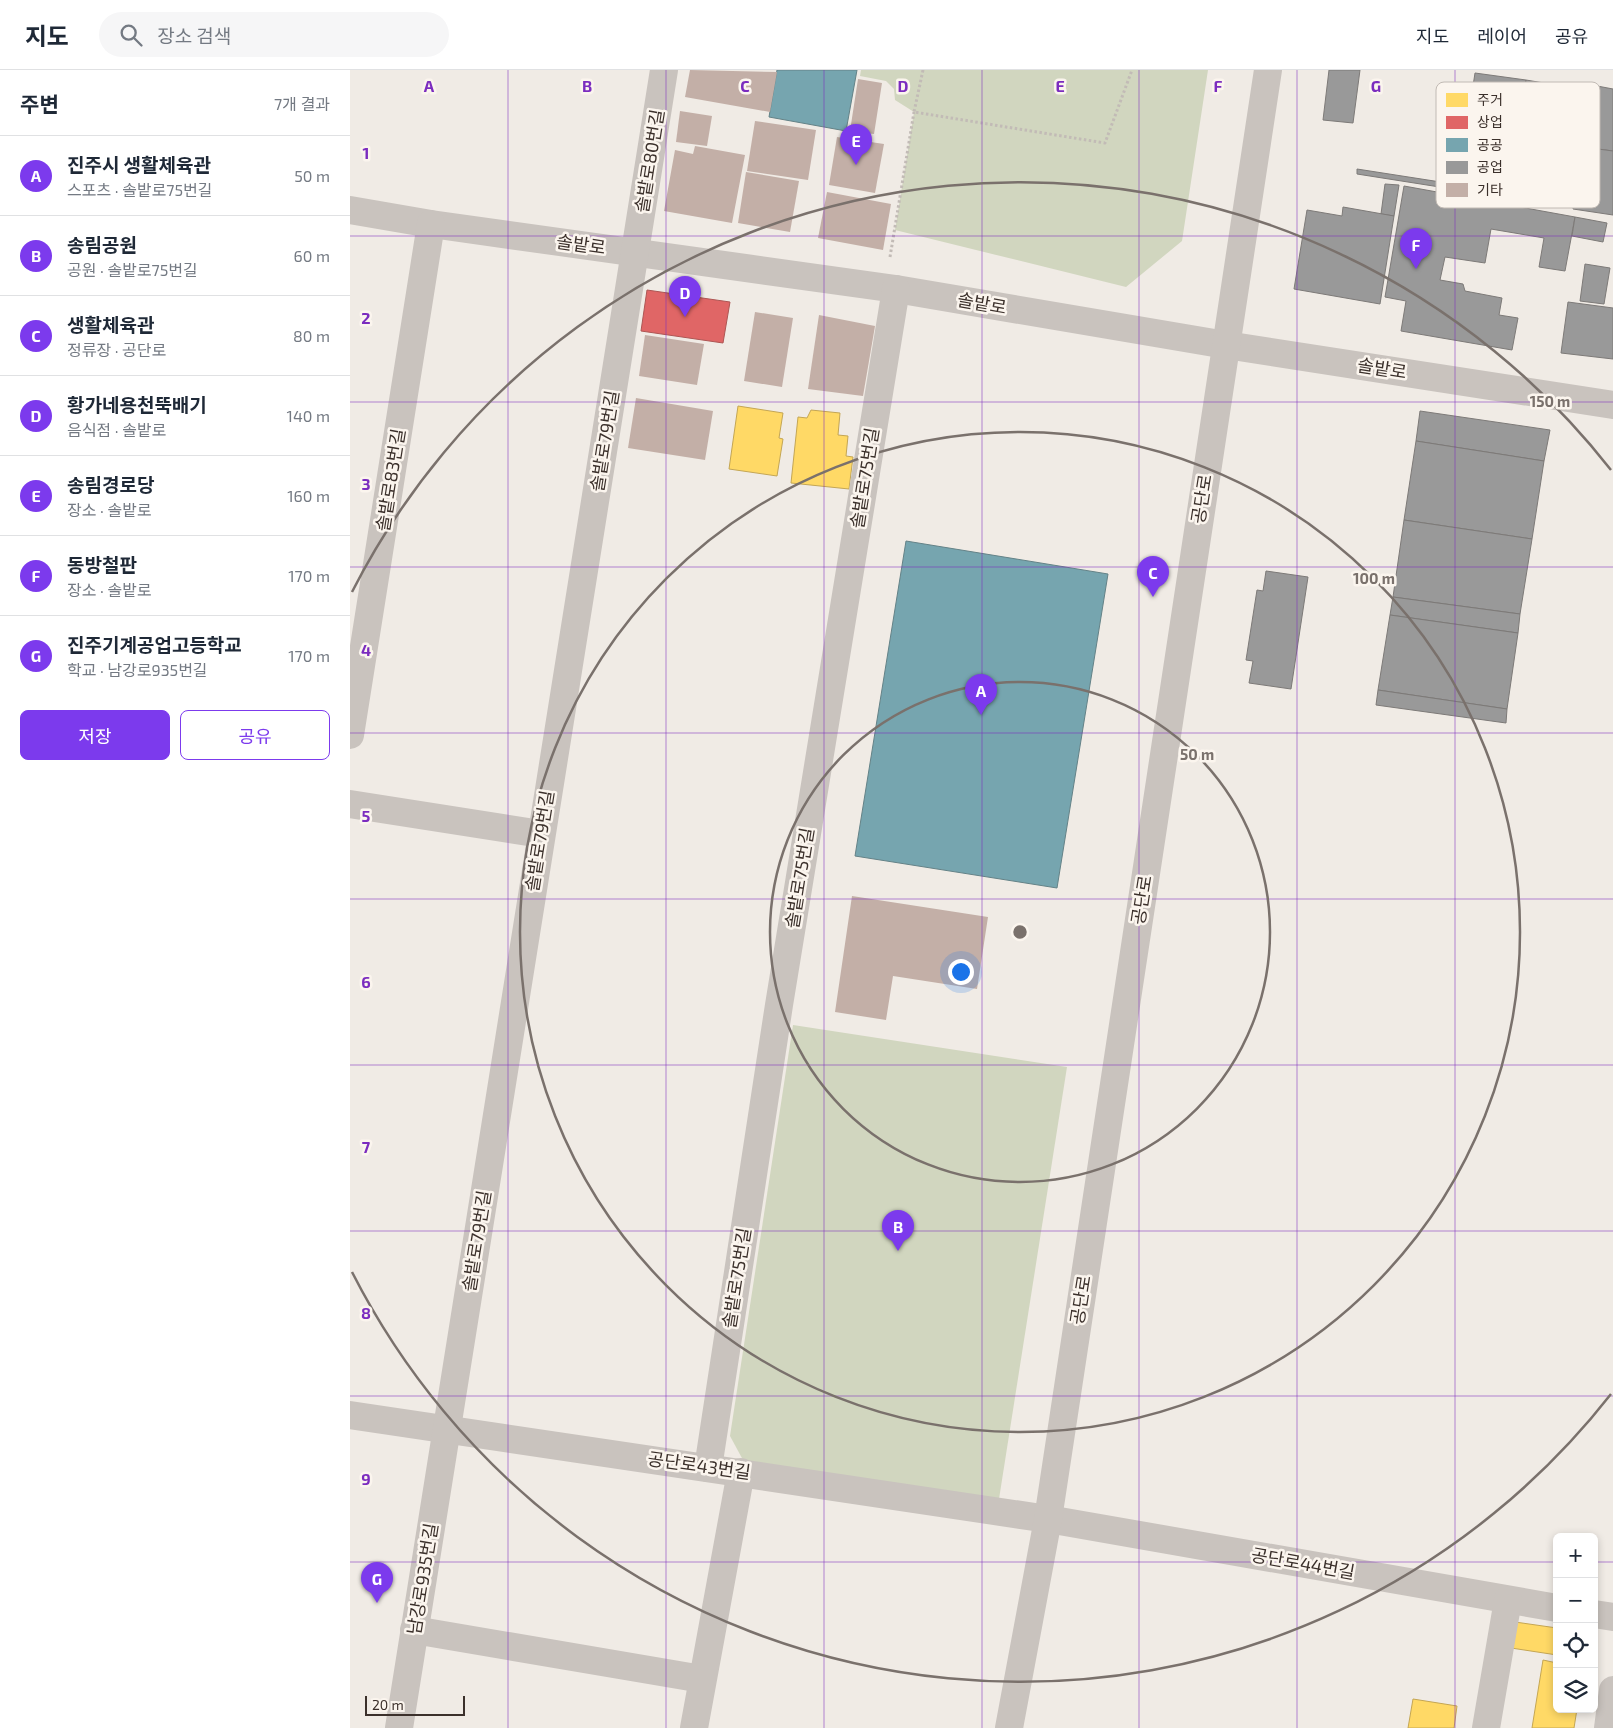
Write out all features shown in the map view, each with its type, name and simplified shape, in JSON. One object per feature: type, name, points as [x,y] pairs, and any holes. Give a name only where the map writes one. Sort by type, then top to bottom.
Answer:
[{"type":"street","name":"솔밭로80번길","points":[[636,252],[664,70]]},
{"type":"street","name":"공단로","points":[[1009,1728],[1048,1519],[1268,70]]},
{"type":"street","name":"솔밭로","points":[[350,210],[431,224],[890,289],[1226,345],[1613,405]]},
{"type":"street","name":"솔밭로83번길","points":[[350,735],[431,224]]},
{"type":"street","name":"솔밭로79번길","points":[[447,1431],[541,834],[636,252]]},
{"type":"street","name":"솔밭로75번길","points":[[708,1468],[890,289]]},
{"type":"street","points":[[350,804],[541,834]]},
{"type":"street","name":"공단로43번길","points":[[350,1416],[741,1472],[1048,1519]]},
{"type":"street","name":"남강로935번길","points":[[399,1728],[447,1431]]},
{"type":"street","points":[[694,1728],[741,1472]]},
{"type":"street","name":"공단로44번길","points":[[1048,1519],[1553,1607]]},
{"type":"street","points":[[1486,1728],[1508,1600]]},
{"type":"street","points":[[1598,1615],[1613,1618]]},
{"type":"street","points":[[414,1630],[702,1679]]},
{"type":"street","points":[[1608,1728],[1613,1690]]},
{"type":"path","points":[[890,289],[914,112],[922,70]]},
{"type":"path","points":[[914,112],[1106,143],[1132,70]]},
{"type":"green space","points":[[861,70],[1208,70],[1182,241],[1126,287],[895,230],[914,112],[895,100],[894,89],[886,81],[860,76]]},
{"type":"green space","points":[[793,1025],[1067,1067],[999,1499],[743,1460],[730,1436]]},
{"type":"building: 주거","points":[[738,406],[783,413],[779,438],[783,439],[777,476],[729,469]]},
{"type":"building: 주거","points":[[811,410],[840,413],[838,435],[848,436],[846,456],[853,457],[849,489],[791,483],[798,417],[807,418]]},
{"type":"building: 주거","points":[[1515,1622],[1553,1627],[1553,1654],[1511,1648]]},
{"type":"building: 주거","points":[[1543,1660],[1553,1662],[1553,1713],[1576,1713],[1574,1728],[1532,1728]]},
{"type":"building: 주거","points":[[1413,1699],[1457,1706],[1454,1728],[1408,1728]]},
{"type":"building: 상업","points":[[647,290],[730,302],[723,343],[641,331]]},
{"type":"building: 공공","points":[[777,70],[857,70],[846,131],[769,117]]},
{"type":"building: 공공","points":[[906,541],[1108,574],[1057,888],[855,856]]},
{"type":"building: 공업","points":[[1329,70],[1360,70],[1353,123],[1323,120]]},
{"type":"building: 공업","points":[[1475,73],[1526,80],[1526,82],[1474,82]]},
{"type":"building: 공업","points":[[1600,87],[1613,89],[1613,151],[1600,149]]},
{"type":"building: 공업","points":[[1600,149],[1613,151],[1613,215],[1573,209],[1600,208]]},
{"type":"building: 공업","points":[[1357,169],[1436,181],[1436,186],[1357,174]]},
{"type":"building: 공업","points":[[1385,184],[1399,185],[1394,216],[1381,214]]},
{"type":"building: 공업","points":[[1404,186],[1436,192],[1436,208],[1525,208],[1575,217],[1565,271],[1539,267],[1544,238],[1491,229],[1485,263],[1445,257],[1440,280],[1463,284],[1465,291],[1502,298],[1499,315],[1518,318],[1512,350],[1401,331],[1406,301],[1385,297]]},
{"type":"building: 공업","points":[[1343,207],[1394,216],[1380,304],[1294,289],[1307,210],[1342,216]]},
{"type":"building: 공업","points":[[1575,217],[1607,223],[1603,242],[1572,236]]},
{"type":"building: 공업","points":[[1585,264],[1610,268],[1604,304],[1580,301]]},
{"type":"building: 공업","points":[[1568,302],[1613,308],[1613,359],[1561,353]]},
{"type":"building: 공업","points":[[1420,411],[1550,430],[1544,461],[1416,441]]},
{"type":"building: 공업","points":[[1416,441],[1544,461],[1532,539],[1404,520]]},
{"type":"building: 공업","points":[[1404,520],[1532,539],[1520,614],[1393,597]]},
{"type":"building: 공업","points":[[1266,571],[1308,577],[1291,689],[1249,683],[1253,661],[1246,660],[1257,590],[1263,591]]},
{"type":"building: 공업","points":[[1393,597],[1520,614],[1518,633],[1390,615]]},
{"type":"building: 공업","points":[[1390,615],[1518,633],[1507,709],[1378,690]]},
{"type":"building: 공업","points":[[1378,690],[1507,709],[1506,723],[1376,705]]},
{"type":"building: 기타","points":[[690,70],[777,72],[770,112],[685,97]]},
{"type":"building: 기타","points":[[858,79],[882,83],[874,134],[850,131]]},
{"type":"building: 기타","points":[[680,111],[712,116],[707,146],[676,142]]},
{"type":"building: 기타","points":[[755,121],[816,130],[808,180],[747,171]]},
{"type":"building: 기타","points":[[837,137],[884,144],[875,193],[829,185]]},
{"type":"building: 기타","points":[[695,146],[745,155],[732,223],[664,211],[675,150],[693,154]]},
{"type":"building: 기타","points":[[746,172],[799,181],[790,232],[738,223]]},
{"type":"building: 기타","points":[[827,192],[891,204],[883,250],[818,238]]},
{"type":"building: 기타","points":[[755,312],[793,318],[782,387],[744,381]]},
{"type":"building: 기타","points":[[819,315],[875,326],[863,396],[808,389]]},
{"type":"building: 기타","points":[[645,335],[704,344],[697,385],[639,376]]},
{"type":"building: 기타","points":[[636,398],[713,411],[705,460],[628,448]]},
{"type":"building: 기타","points":[[852,896],[988,917],[977,989],[893,976],[886,1020],[835,1012]]},
{"type":"place","name":"송림경로당","points":[[856,165]]},
{"type":"place","name":"동방철판","points":[[1416,269]]},
{"type":"place","name":"황가네용천뚝배기","points":[[685,317]]},
{"type":"place","name":"생활체육관","points":[[1153,597]]},
{"type":"place","name":"진주시 생활체육관","points":[[981,715]]},
{"type":"place","name":"송림공원","points":[[898,1251]]},
{"type":"place","name":"진주기계공업고등학교","points":[[377,1603]]}]
